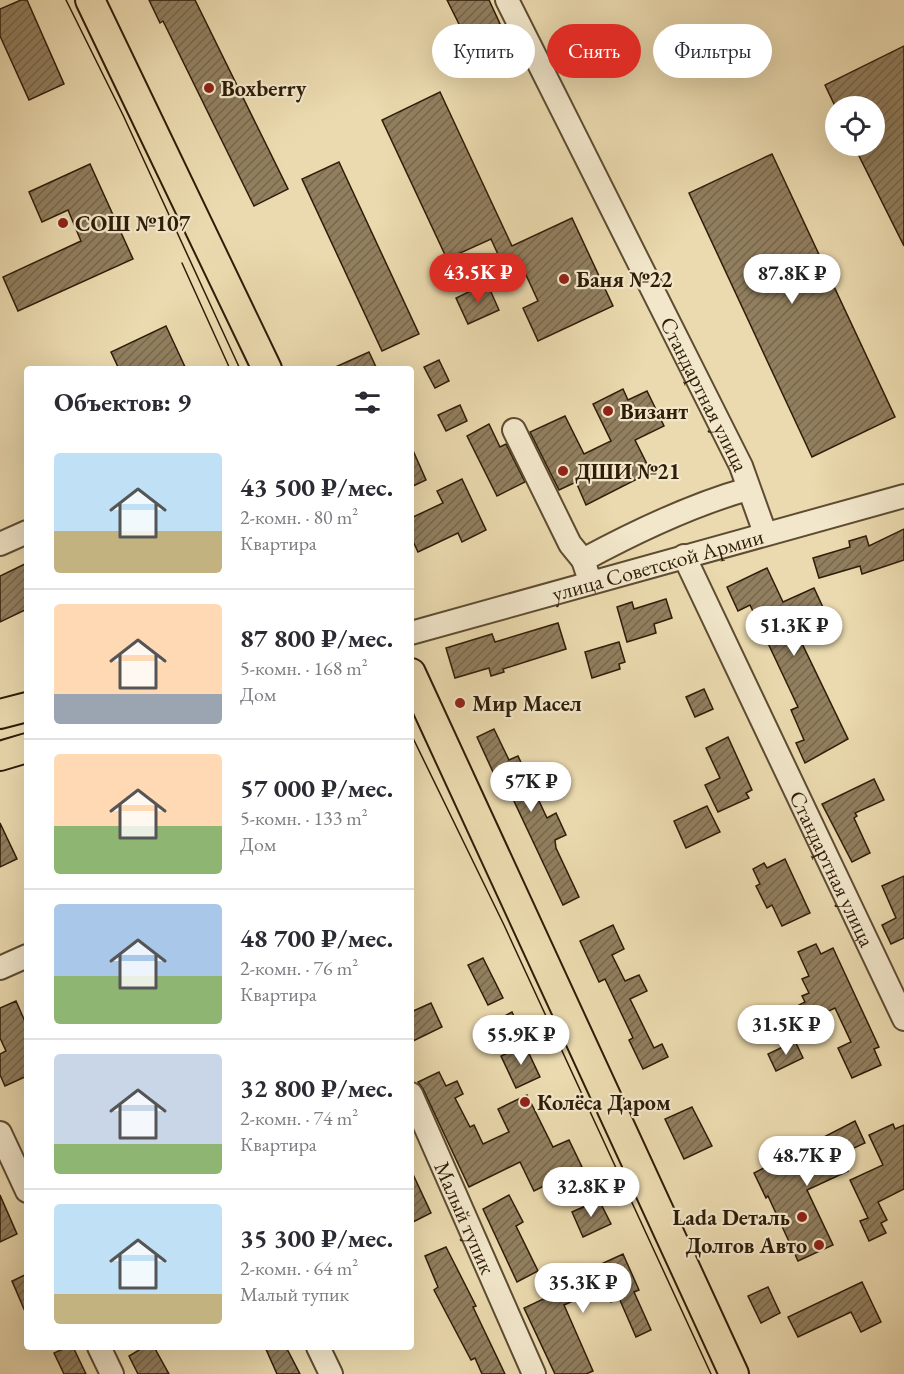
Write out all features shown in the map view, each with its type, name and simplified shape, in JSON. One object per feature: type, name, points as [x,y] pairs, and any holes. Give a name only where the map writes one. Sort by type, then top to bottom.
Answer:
[{"type":"main road","points":[[90,0],[266,366]]},
{"type":"main road","points":[[414,680],[734,1374]]},
{"type":"main road","points":[[0,714],[24,708]]},
{"type":"main road","points":[[0,756],[24,749]]},
{"type":"street","name":"Стандартная улица","points":[[507,0],[741,466],[765,533]]},
{"type":"street","points":[[514,430],[570,544],[583,560],[590,583]]},
{"type":"street","points":[[583,560],[675,517],[727,495],[748,489]]},
{"type":"street","name":"улица Советской Армии","points":[[414,632],[904,496]]},
{"type":"street","points":[[0,544],[24,533]]},
{"type":"street","name":"Стандартная улица","points":[[684,556],[904,1019]]},
{"type":"street","points":[[0,968],[24,957]]},
{"type":"street","name":"Малый тупик","points":[[414,1101],[534,1374]]},
{"type":"street","points":[[0,1133],[24,1185]]},
{"type":"street","points":[[100,1350],[111,1374]]},
{"type":"street","points":[[319,1350],[331,1374]]},
{"type":"building","points":[[21,0],[27,0],[64,84],[29,100],[0,36],[0,9]]},
{"type":"building","points":[[149,0],[195,0],[288,189],[254,206],[163,21],[160,23]]},
{"type":"building","points":[[447,0],[489,0],[500,24],[459,24]]},
{"type":"building","points":[[904,46],[904,246],[859,156],[885,156],[885,96],[830,96],[825,85]]},
{"type":"building","points":[[440,92],[512,246],[572,218],[613,306],[538,341],[523,308],[538,301],[526,275],[511,283],[491,239],[447,259],[382,120]]},
{"type":"building","points":[[772,154],[895,417],[812,457],[689,193]]},
{"type":"building","points":[[339,162],[419,334],[382,351],[302,179]]},
{"type":"building","points":[[90,164],[133,259],[18,311],[3,277],[81,241],[68,210],[42,222],[29,192]]},
{"type":"building","points":[[487,283],[499,310],[468,324],[456,298]]},
{"type":"building","points":[[166,326],[185,366],[118,366],[111,352]]},
{"type":"building","points":[[369,352],[376,366],[338,366]]},
{"type":"building","points":[[439,360],[449,381],[435,388],[424,367]]},
{"type":"building","points":[[623,389],[628,400],[647,391],[664,426],[635,440],[651,472],[586,505],[576,482],[559,490],[530,432],[565,416],[584,454],[611,441],[593,404]]},
{"type":"building","points":[[460,405],[467,421],[446,431],[438,415]]},
{"type":"building","points":[[489,424],[500,447],[506,444],[525,482],[497,496],[467,436]]},
{"type":"building","points":[[414,453],[426,480],[414,486]]},
{"type":"building","points":[[462,479],[486,530],[462,542],[458,533],[418,552],[414,543],[414,517],[443,503],[437,491]]},
{"type":"building","points":[[904,529],[904,560],[862,574],[860,566],[819,578],[813,558],[850,547],[849,541],[866,536],[869,546]]},
{"type":"building","points":[[24,564],[24,610],[0,622],[0,576]]},
{"type":"building","points":[[767,568],[783,602],[814,588],[827,616],[796,631],[848,739],[805,763],[796,743],[804,740],[791,710],[798,707],[750,605],[738,611],[727,587]]},
{"type":"building","points":[[666,599],[672,618],[654,624],[656,633],[627,642],[617,607],[632,602],[634,609]]},
{"type":"building","points":[[558,623],[566,649],[503,669],[504,672],[491,676],[489,668],[455,678],[446,648],[492,634],[495,642]]},
{"type":"building","points":[[619,642],[625,662],[619,664],[620,669],[592,678],[585,652]]},
{"type":"building","points":[[704,689],[713,709],[695,717],[686,697]]},
{"type":"building","points":[[494,729],[509,760],[518,756],[547,818],[556,813],[566,835],[555,840],[556,848],[579,897],[563,905],[504,780],[498,783],[477,737]]},
{"type":"building","points":[[728,737],[752,790],[746,793],[749,798],[718,812],[705,785],[720,778],[706,748]]},
{"type":"building","points":[[874,779],[884,800],[855,813],[857,816],[854,818],[870,853],[852,862],[822,804]]},
{"type":"building","points":[[707,806],[720,832],[686,848],[674,821]]},
{"type":"building","points":[[0,823],[17,859],[0,867]]},
{"type":"building","points":[[785,859],[810,913],[782,926],[772,905],[767,908],[756,886],[760,884],[753,869],[764,863],[767,868]]},
{"type":"building","points":[[904,876],[904,938],[891,944],[882,925],[896,918],[882,886]]},
{"type":"building","points":[[613,925],[624,949],[612,955],[625,981],[639,975],[647,991],[630,999],[654,1048],[662,1044],[668,1057],[643,1069],[629,1040],[633,1038],[605,979],[599,982],[580,941]]},
{"type":"building","points":[[816,944],[821,954],[833,948],[879,1047],[874,1049],[881,1065],[852,1078],[838,1048],[851,1042],[835,1008],[807,1021],[799,1005],[805,1002],[802,996],[809,993],[802,979],[809,976],[798,952]]},
{"type":"building","points":[[483,958],[503,998],[488,1005],[468,965]]},
{"type":"building","points":[[16,1001],[24,1019],[24,1077],[5,1086],[0,1075],[0,1054],[6,1051],[0,1038],[0,1008]]},
{"type":"building","points":[[431,1003],[442,1027],[414,1041],[414,1011]]},
{"type":"building","points":[[512,1012],[526,1042],[514,1048],[499,1019]]},
{"type":"building","points":[[795,1041],[803,1058],[776,1071],[768,1054]]},
{"type":"building","points":[[525,1045],[540,1077],[516,1088],[501,1056]]},
{"type":"building","points":[[439,1072],[446,1086],[457,1081],[463,1094],[455,1098],[470,1127],[474,1125],[483,1144],[509,1132],[498,1109],[527,1095],[553,1147],[569,1140],[582,1167],[534,1191],[520,1162],[469,1187],[418,1082]]},
{"type":"building","points":[[692,1107],[712,1146],[684,1159],[665,1119]]},
{"type":"building","points":[[855,1121],[865,1143],[841,1154],[848,1171],[807,1190],[833,1245],[798,1261],[768,1196],[766,1198],[754,1173]]},
{"type":"building","points":[[893,1124],[895,1129],[904,1125],[904,1189],[878,1202],[887,1220],[881,1223],[886,1233],[869,1241],[860,1221],[868,1218],[850,1180],[883,1165],[869,1135]]},
{"type":"building","points":[[414,1176],[431,1213],[414,1222]]},
{"type":"building","points":[[0,1195],[17,1234],[0,1242]]},
{"type":"building","points":[[509,1195],[523,1222],[516,1226],[538,1271],[517,1282],[483,1209]]},
{"type":"building","points":[[599,1200],[611,1224],[583,1237],[572,1212]]},
{"type":"building","points":[[446,1247],[476,1306],[473,1307],[505,1374],[482,1374],[475,1358],[471,1360],[434,1290],[438,1287],[425,1256]]},
{"type":"building","points":[[623,1254],[639,1290],[634,1292],[651,1330],[636,1337],[619,1298],[611,1302],[604,1287],[564,1305],[593,1371],[586,1374],[555,1374],[524,1308],[565,1289],[562,1282]]},
{"type":"building","points":[[24,1275],[24,1309],[12,1281]]},
{"type":"building","points":[[862,1282],[881,1322],[861,1332],[851,1312],[798,1337],[788,1317]]},
{"type":"building","points":[[768,1287],[780,1313],[761,1323],[748,1296]]},
{"type":"building","points":[[60,1350],[74,1350],[86,1374],[64,1374],[54,1353]]},
{"type":"building","points":[[139,1350],[156,1350],[169,1374],[138,1374],[129,1356]]},
{"type":"building","points":[[266,1350],[288,1350],[300,1374],[277,1374]]},
{"type":"tram line","points":[[66,0],[123,115],[239,366]]},
{"type":"tram line","points":[[182,263],[229,366]]},
{"type":"tram line","points":[[414,740],[504,925],[711,1374]]},
{"type":"place","name":"Boxberry","points":[[209,88]]},
{"type":"place","name":"СОШ №107","points":[[63,223]]},
{"type":"place","name":"Баня №22","points":[[564,279]]},
{"type":"place","name":"Визант","points":[[608,411]]},
{"type":"place","name":"ДШИ №21","points":[[563,471]]},
{"type":"place","name":"Мир Масел","points":[[460,703]]},
{"type":"place","name":"Колёса Даром","points":[[525,1102]]},
{"type":"place","name":"Lada Dеталь","points":[[802,1217]]},
{"type":"place","name":"Долгов Авто","points":[[819,1245]]}]
